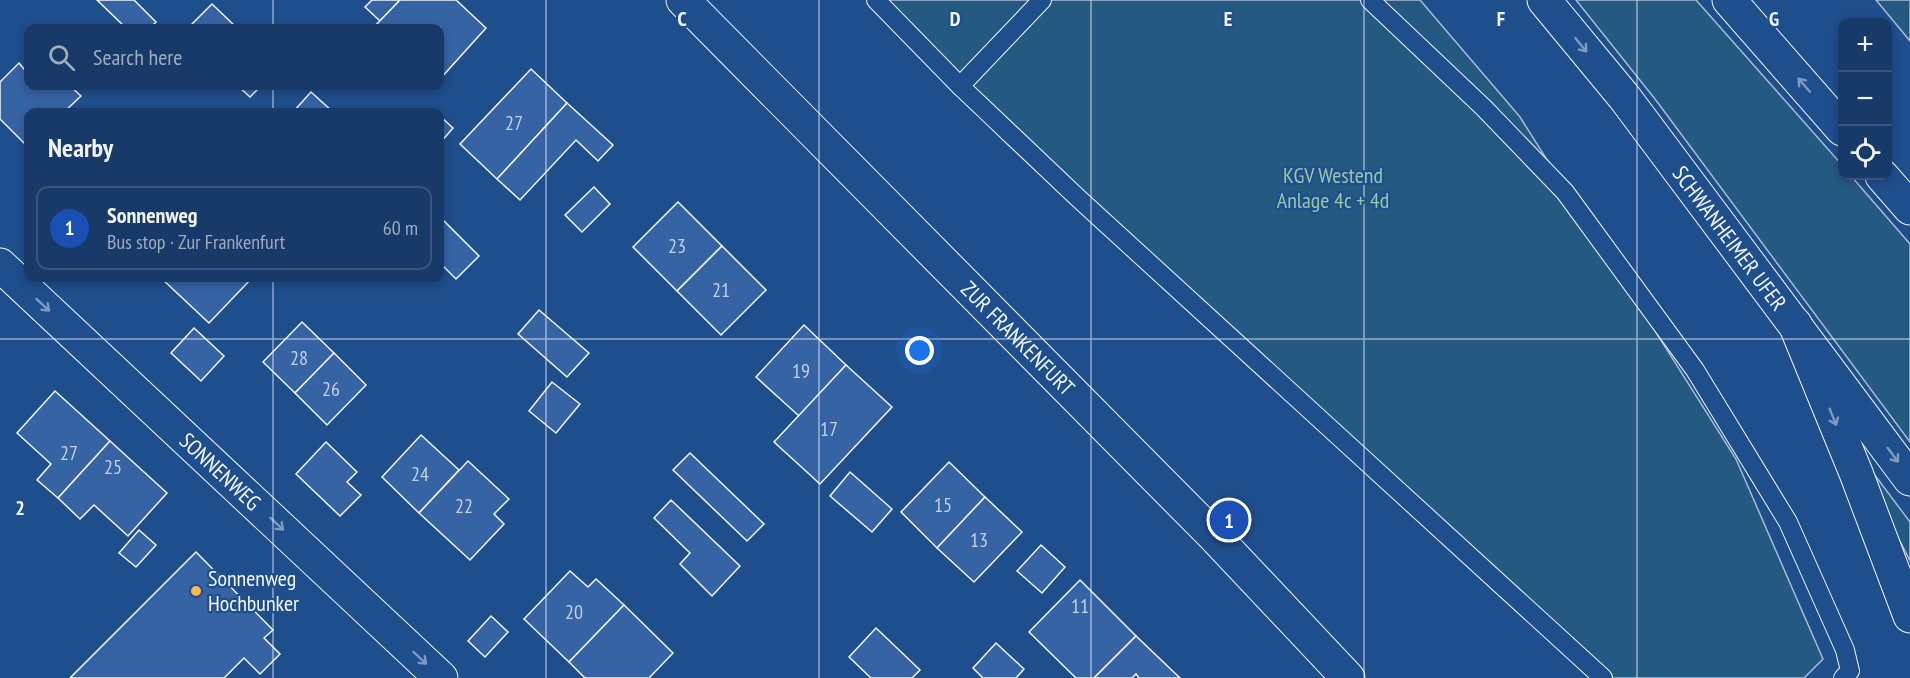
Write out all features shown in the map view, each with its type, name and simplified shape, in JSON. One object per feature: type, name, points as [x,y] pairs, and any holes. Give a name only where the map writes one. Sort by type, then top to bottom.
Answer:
[{"type":"main road","name":"ZUR FRANKENFURT","points":[[683,0],[1215,537],[1348,678]]},
{"type":"main road","name":"SCHWANHEIMER UFER","points":[[1544,0],[1625,99],[1910,478]]},
{"type":"main road","points":[[1729,0],[1839,126]]},
{"type":"main road","points":[[1886,180],[1910,208]]},
{"type":"main road","name":"SONNENWEG","points":[[0,265],[441,678]]},
{"type":"main road","points":[[1795,324],[1856,473],[1910,616]]},
{"type":"lane","points":[[876,0],[960,86],[1078,198],[1603,678]]},
{"type":"lane","points":[[960,86],[1042,0]]},
{"type":"lane","points":[[1370,0],[1484,108],[1565,192],[1695,370],[1788,522],[1845,650],[1850,671],[1843,678]]},
{"type":"green space","name":"KGV Westend Anlage 4c + 4d","points":[[869,0],[1420,0],[1520,117],[1736,459],[1823,659],[1804,678],[1591,678],[1003,140]]},
{"type":"green space","points":[[1576,0],[1696,0],[1838,160],[1838,180],[1854,180],[1910,244],[1910,442],[1655,99]]},
{"type":"green space","points":[[1876,0],[1910,0],[1910,41],[1892,18]]},
{"type":"green space","points":[[1874,474],[1910,522],[1910,561],[1868,478]]},
{"type":"building","points":[[97,0],[134,0],[156,22],[154,24],[122,24]]},
{"type":"building","points":[[372,0],[400,0],[380,21],[365,7]]},
{"type":"building","points":[[400,0],[456,0],[486,28],[444,75],[444,24],[377,24]]},
{"type":"building","points":[[212,4],[233,24],[192,24]]},
{"type":"building","points":[[19,63],[24,69],[24,90],[74,90],[81,96],[68,108],[24,108],[24,143],[0,119],[0,82]]},
{"type":"building","points":[[531,69],[567,103],[497,179],[460,144]]},
{"type":"building","points":[[242,90],[257,90],[250,97]]},
{"type":"building","points":[[311,92],[329,108],[297,108]]},
{"type":"building","points":[[567,103],[613,145],[598,161],[576,140],[520,200],[497,179]]},
{"type":"building","points":[[444,120],[453,128],[444,138]]},
{"type":"building","points":[[594,187],[610,204],[582,232],[565,215]]},
{"type":"building","points":[[678,202],[722,246],[677,291],[633,247]]},
{"type":"building","points":[[444,221],[479,256],[456,279],[444,267]]},
{"type":"building","points":[[722,246],[766,290],[721,335],[677,291]]},
{"type":"building","points":[[165,282],[248,282],[209,323]]},
{"type":"building","points":[[539,310],[589,353],[567,377],[518,334]]},
{"type":"building","points":[[302,322],[334,353],[295,393],[263,362]]},
{"type":"building","points":[[804,325],[846,365],[799,416],[756,377]]},
{"type":"building","points":[[194,328],[224,356],[201,381],[171,353]]},
{"type":"building","points":[[334,353],[366,385],[327,425],[295,393]]},
{"type":"building","points":[[846,365],[892,407],[820,484],[774,442]]},
{"type":"building","points":[[552,382],[580,404],[556,433],[529,411]]},
{"type":"building","points":[[55,391],[110,441],[58,498],[37,480],[51,464],[17,433]]},
{"type":"building","points":[[421,435],[459,470],[419,513],[382,477]]},
{"type":"building","points":[[110,441],[167,493],[128,536],[94,505],[80,519],[58,498]]},
{"type":"building","points":[[326,442],[357,472],[347,482],[361,495],[340,516],[296,474]]},
{"type":"building","points":[[690,453],[764,524],[747,541],[673,470]]},
{"type":"building","points":[[468,461],[509,499],[494,514],[504,524],[470,560],[419,513]]},
{"type":"building","points":[[949,462],[985,497],[937,548],[901,512]]},
{"type":"building","points":[[850,472],[892,509],[872,532],[830,496]]},
{"type":"building","points":[[985,497],[1022,532],[974,582],[937,548]]},
{"type":"building","points":[[671,500],[740,566],[712,596],[680,564],[690,553],[654,518]]},
{"type":"building","points":[[139,530],[156,545],[136,567],[119,553]]},
{"type":"building","points":[[1041,545],[1065,567],[1042,593],[1017,571]]},
{"type":"building","name":"Sonnenweg Hochbunker","points":[[196,552],[273,630],[264,638],[280,654],[260,674],[244,658],[224,678],[70,678]]},
{"type":"building","points":[[570,571],[588,587],[596,579],[624,605],[569,662],[524,619]]},
{"type":"building","points":[[1080,580],[1136,636],[1094,678],[1076,678],[1029,632]]},
{"type":"building","points":[[624,605],[673,653],[649,678],[585,678],[569,662]]},
{"type":"building","points":[[491,616],[508,632],[485,657],[468,641]]},
{"type":"building","points":[[876,628],[920,670],[912,678],[871,678],[849,657]]},
{"type":"building","points":[[1136,636],[1180,678],[1139,678],[1136,674],[1132,678],[1094,678]]},
{"type":"building","points":[[996,643],[1024,669],[1016,678],[983,678],[973,668]]},
{"type":"place","name":"Sonnenweg","points":[[1229,520]]},
{"type":"place","name":"Sonnenweg Hochbunker","points":[[196,591]]}]
